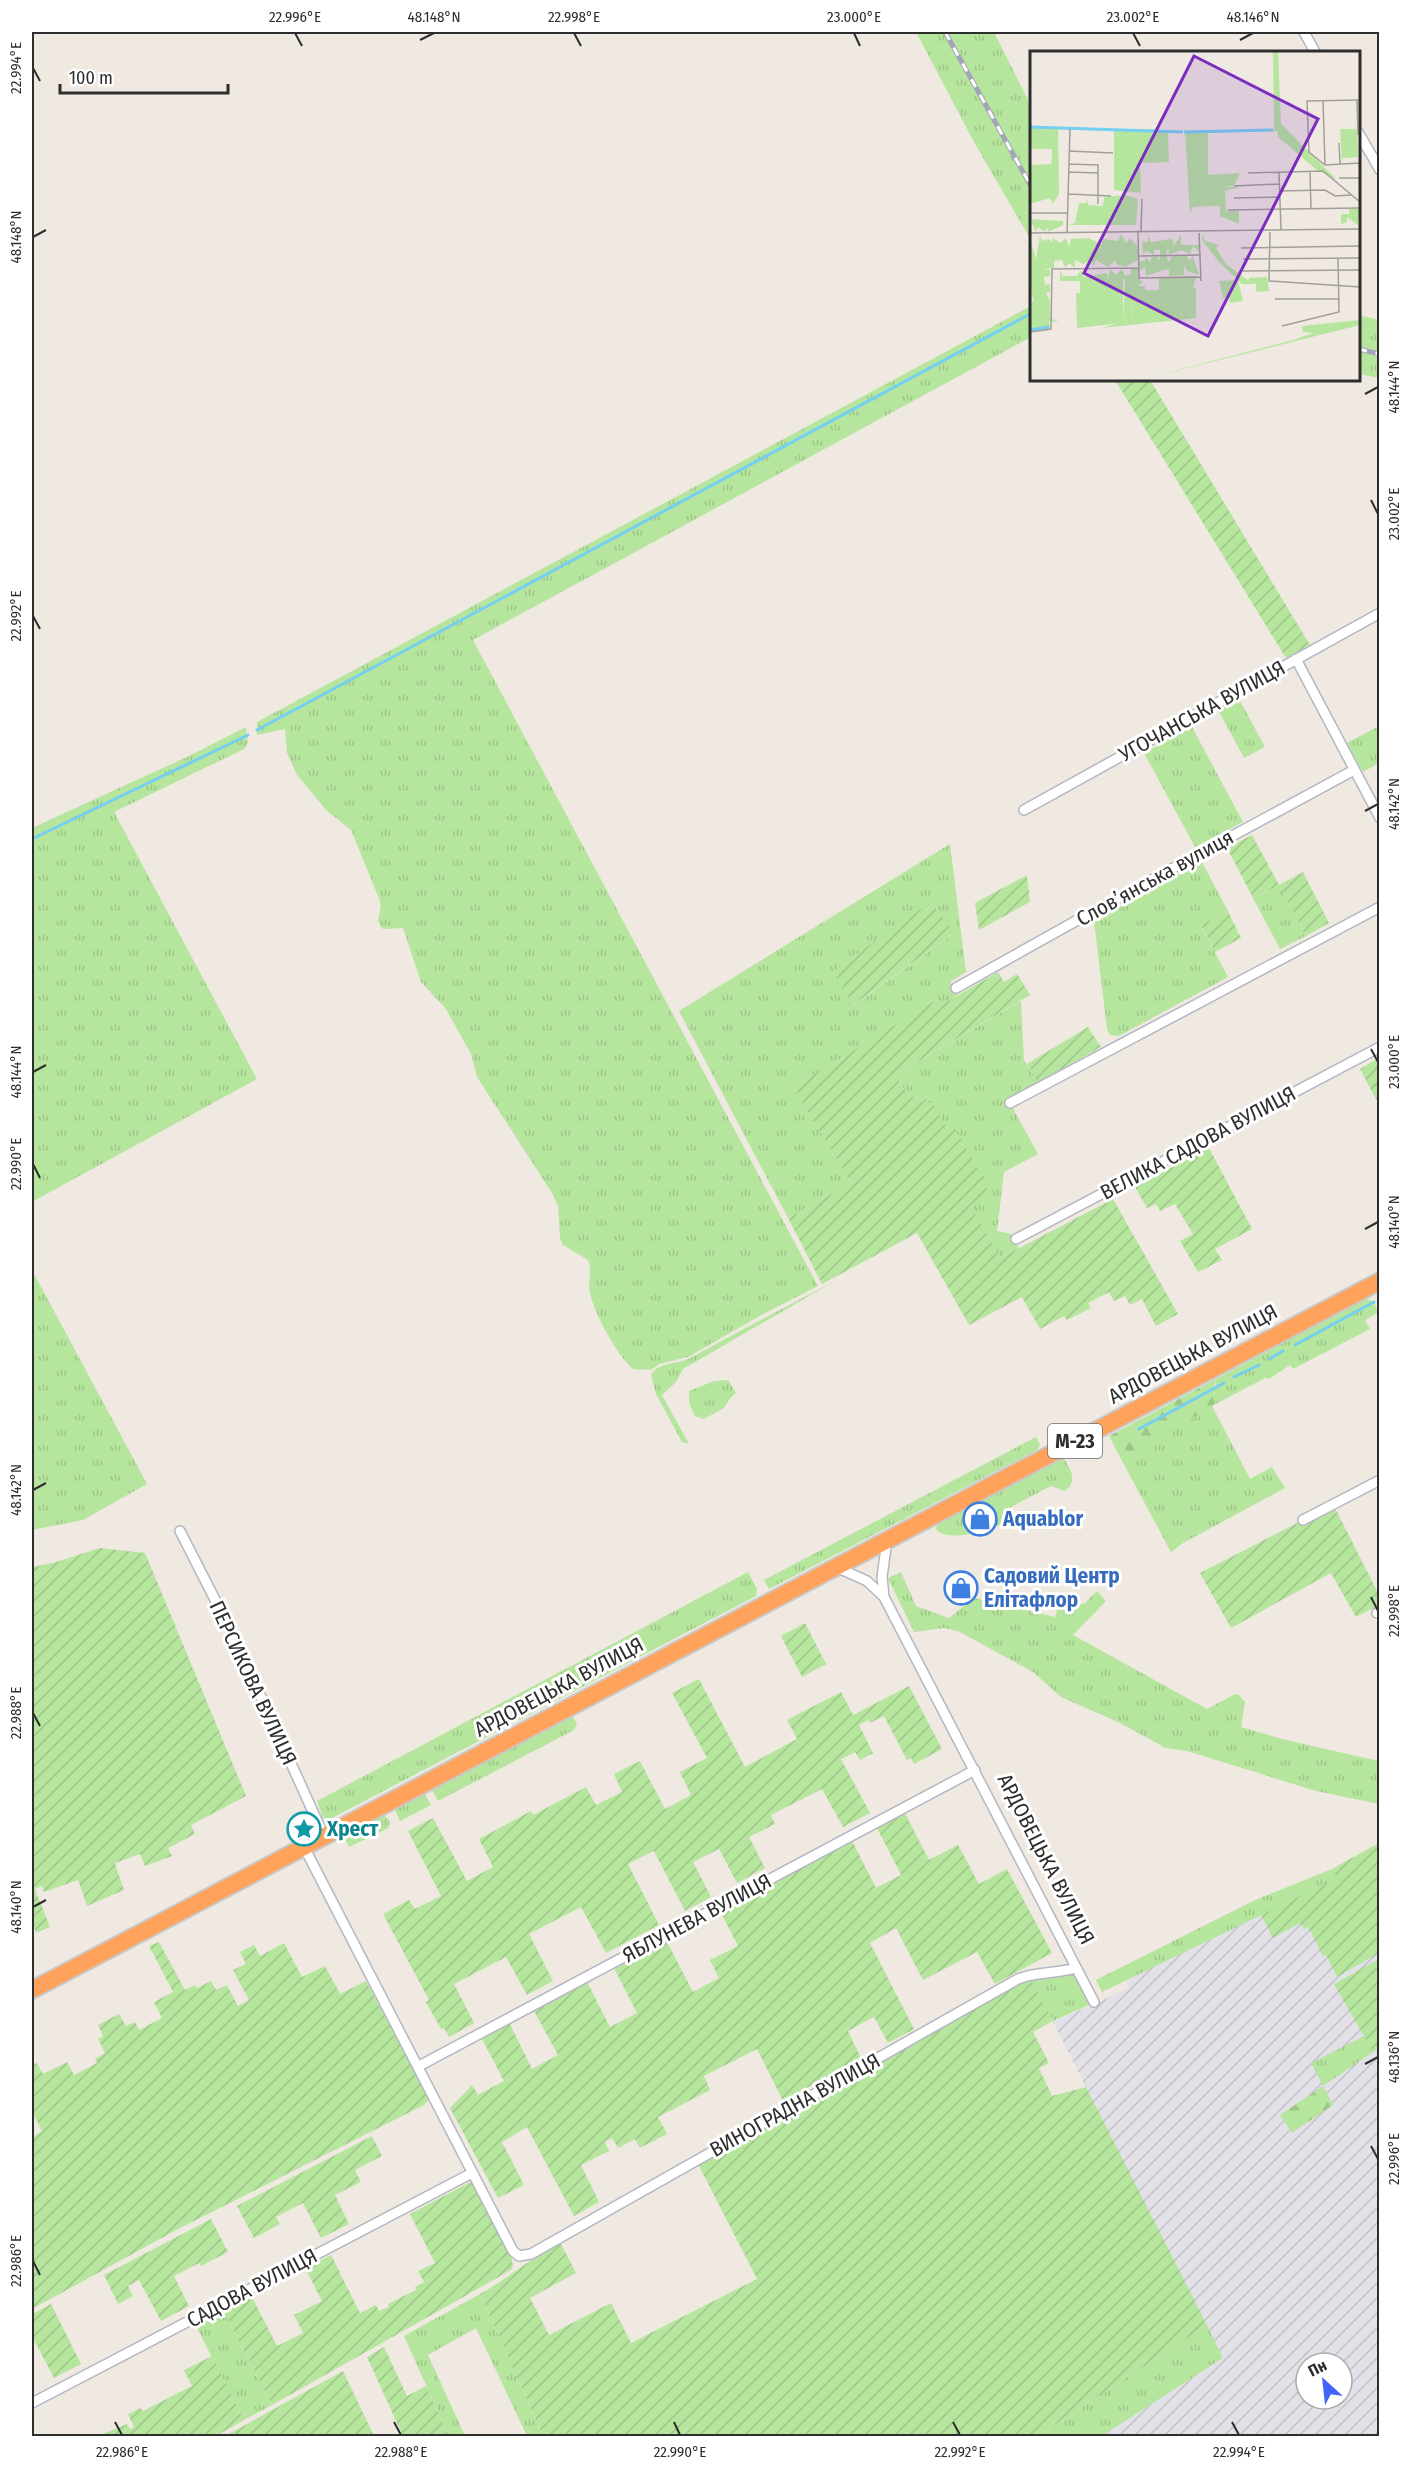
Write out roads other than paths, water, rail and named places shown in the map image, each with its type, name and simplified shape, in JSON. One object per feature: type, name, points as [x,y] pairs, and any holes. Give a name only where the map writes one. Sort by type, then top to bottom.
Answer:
[{"type":"highway","name":"АРДОВЕЦЬКА ВУЛИЦЯ","points":[[32,1990],[1380,1281]]},
{"type":"street","points":[[1304,32],[1314,51]]},
{"type":"street","points":[[1360,134],[1380,170]]},
{"type":"street","name":"УГОЧАНСЬКА ВУЛИЦЯ","points":[[1024,810],[1380,613]]},
{"type":"street","points":[[1296,659],[1380,818]]},
{"type":"street","name":"Словʼянська вулиця","points":[[956,988],[1354,770]]},
{"type":"street","points":[[1010,1103],[1380,906]]},
{"type":"street","name":"ВЕЛИКА САДОВА ВУЛИЦЯ","points":[[1016,1239],[1380,1047]]},
{"type":"street","points":[[1303,1520],[1380,1480]]},
{"type":"street","name":"ПЕРСИКОВА ВУЛИЦЯ","points":[[180,1531],[230,1629],[324,1836]]},
{"type":"street","points":[[884,1597],[882,1570],[887,1540]]},
{"type":"street","name":"АРДОВЕЦЬКА ВУЛИЦЯ","points":[[836,1567],[867,1581],[884,1597],[1094,2002]]},
{"type":"street","name":"ЯБЛУНЕВА ВУЛИЦЯ","points":[[419,2066],[973,1771]]},
{"type":"street","points":[[303,1847],[419,2066],[472,2173]]},
{"type":"street","name":"ВИНОГРАДНА ВУЛИЦЯ","points":[[472,2173],[513,2251],[519,2256],[531,2254],[1018,1979],[1036,1974],[1062,1973],[1076,1968]]},
{"type":"street","name":"САДОВА ВУЛИЦЯ","points":[[32,2403],[472,2173]]},
{"type":"waterway","points":[[257,730],[1030,314]]},
{"type":"waterway","points":[[32,839],[248,735]]},
{"type":"waterway","points":[[1295,1345],[1374,1302]]},
{"type":"waterway","points":[[1269,1359],[1283,1351]]},
{"type":"waterway","points":[[1234,1377],[1259,1365]]},
{"type":"waterway","points":[[1139,1429],[1224,1383]]},
{"type":"railway","points":[[945,32],[1030,184]]},
{"type":"railway","points":[[1360,349],[1380,354]]},
{"type":"place","name":"Aquablor","points":[[980,1519]]},
{"type":"place","name":"Садовий Центр Елітафлор","points":[[961,1588]]},
{"type":"place","name":"Хрест","points":[[304,1829]]}]
